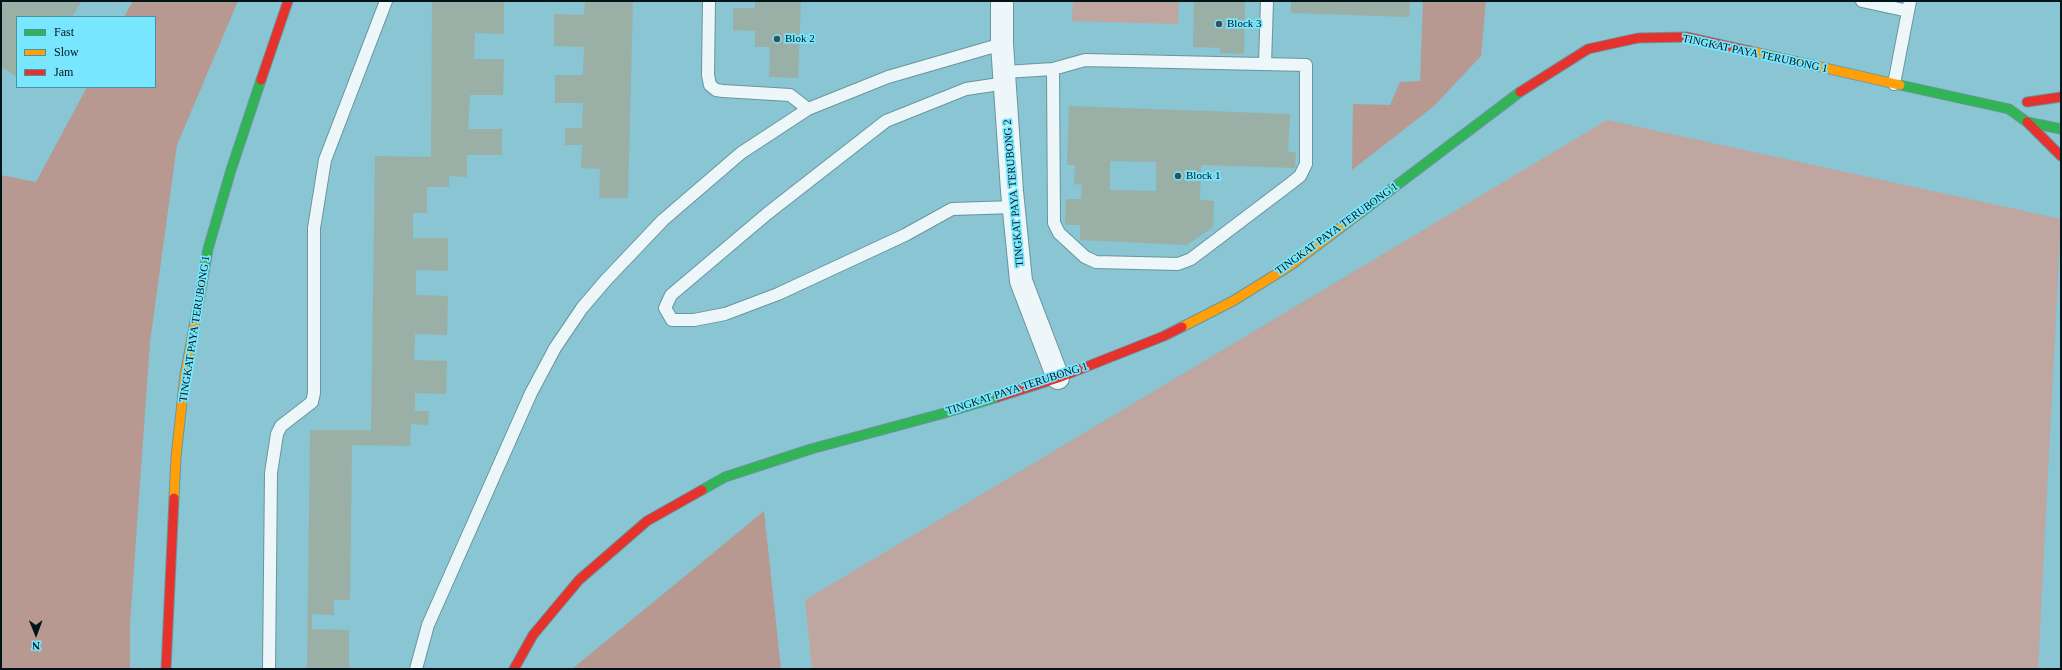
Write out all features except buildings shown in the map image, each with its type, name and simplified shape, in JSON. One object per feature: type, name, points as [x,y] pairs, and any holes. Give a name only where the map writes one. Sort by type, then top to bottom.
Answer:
[{"type":"street","name":"TINGKAT PAYA TERUBONG 1","points":[[166,669],[176,457],[185,375],[208,249],[231,170],[288,1]]},
{"type":"street","name":"TINGKAT PAYA TERUBONG 2","points":[[1002,1],[1002,44],[1021,281],[1058,378]]},
{"type":"street","name":"TINGKAT PAYA TERUBONG 1","points":[[514,669],[533,635],[579,580],[647,521],[725,477],[811,449],[941,414],[1058,378],[1164,336],[1233,301],[1285,269],[1528,86],[1588,48],[1638,38],[1688,37],[2021,111],[2061,108]]},
{"type":"street","points":[[2021,111],[2061,97]]},
{"type":"street","points":[[2021,111],[2061,129]]},
{"type":"street","points":[[2021,111],[2061,156]]},
{"type":"lane","points":[[269,669],[271,473],[277,434],[281,426],[312,402],[314,393],[314,228],[325,160],[386,1]]},
{"type":"lane","points":[[709,1],[708,75],[710,85],[716,90],[723,91],[790,95],[808,109]]},
{"type":"lane","points":[[1265,64],[1267,1]]},
{"type":"lane","points":[[1862,1],[1909,6],[1894,84]]},
{"type":"lane","points":[[416,669],[428,625],[531,393],[555,348],[582,308],[606,280],[669,215],[741,153],[808,109],[888,77],[1002,44]]},
{"type":"lane","points":[[1014,207],[952,209],[905,235],[778,294],[725,314],[694,320],[672,320],[665,308],[672,295],[768,213],[886,121],[966,89],[1005,78],[1052,69],[1085,60],[1306,65],[1306,164],[1300,176],[1191,260],[1178,264],[1096,262],[1085,257],[1058,233],[1054,223],[1052,69]]},
{"type":"shaded area","points":[[133,1],[238,1],[177,145],[150,342],[130,624],[130,669],[1,669],[1,175],[36,182],[86,88],[156,88],[156,16],[125,16]]},
{"type":"shaded area","points":[[1073,1],[1179,1],[1178,24],[1072,21]]},
{"type":"shaded area","points":[[1423,1],[1486,1],[1481,56],[1434,106],[1352,170],[1353,104],[1390,105],[1400,82],[1420,81]]},
{"type":"shaded area","points":[[1607,120],[2061,219],[2038,669],[812,669],[805,600]]},
{"type":"shaded area","points":[[764,511],[781,669],[572,669]]},
{"type":"traffic: fast","points":[[202,284],[208,249],[231,170],[261,80]]},
{"type":"traffic: fast","points":[[1900,85],[2009,109],[2027,122],[2061,129]]},
{"type":"traffic: fast","points":[[1360,213],[1520,92]]},
{"type":"traffic: fast","points":[[702,490],[725,477],[811,449],[998,397]]},
{"type":"traffic: slow","points":[[1750,51],[1900,85]]},
{"type":"traffic: slow","points":[[1182,327],[1233,301],[1291,265],[1360,213]]},
{"type":"traffic: slow","points":[[174,498],[176,457],[185,375],[202,284]]},
{"type":"traffic: jam","points":[[261,80],[288,1]]},
{"type":"traffic: jam","points":[[1520,92],[1588,49],[1638,38],[1687,37],[1750,51]]},
{"type":"traffic: jam","points":[[2027,102],[2061,97]]},
{"type":"traffic: jam","points":[[2027,122],[2061,156]]},
{"type":"traffic: jam","points":[[998,397],[1058,378],[1164,336],[1182,327]]},
{"type":"traffic: jam","points":[[514,669],[533,635],[579,580],[647,521],[702,490]]},
{"type":"traffic: jam","points":[[166,669],[174,498]]},
{"type":"place","name":"Block 3","points":[[1219,24]]},
{"type":"place","name":"Blok 2","points":[[777,39]]},
{"type":"place","name":"Block 1","points":[[1178,176]]}]
